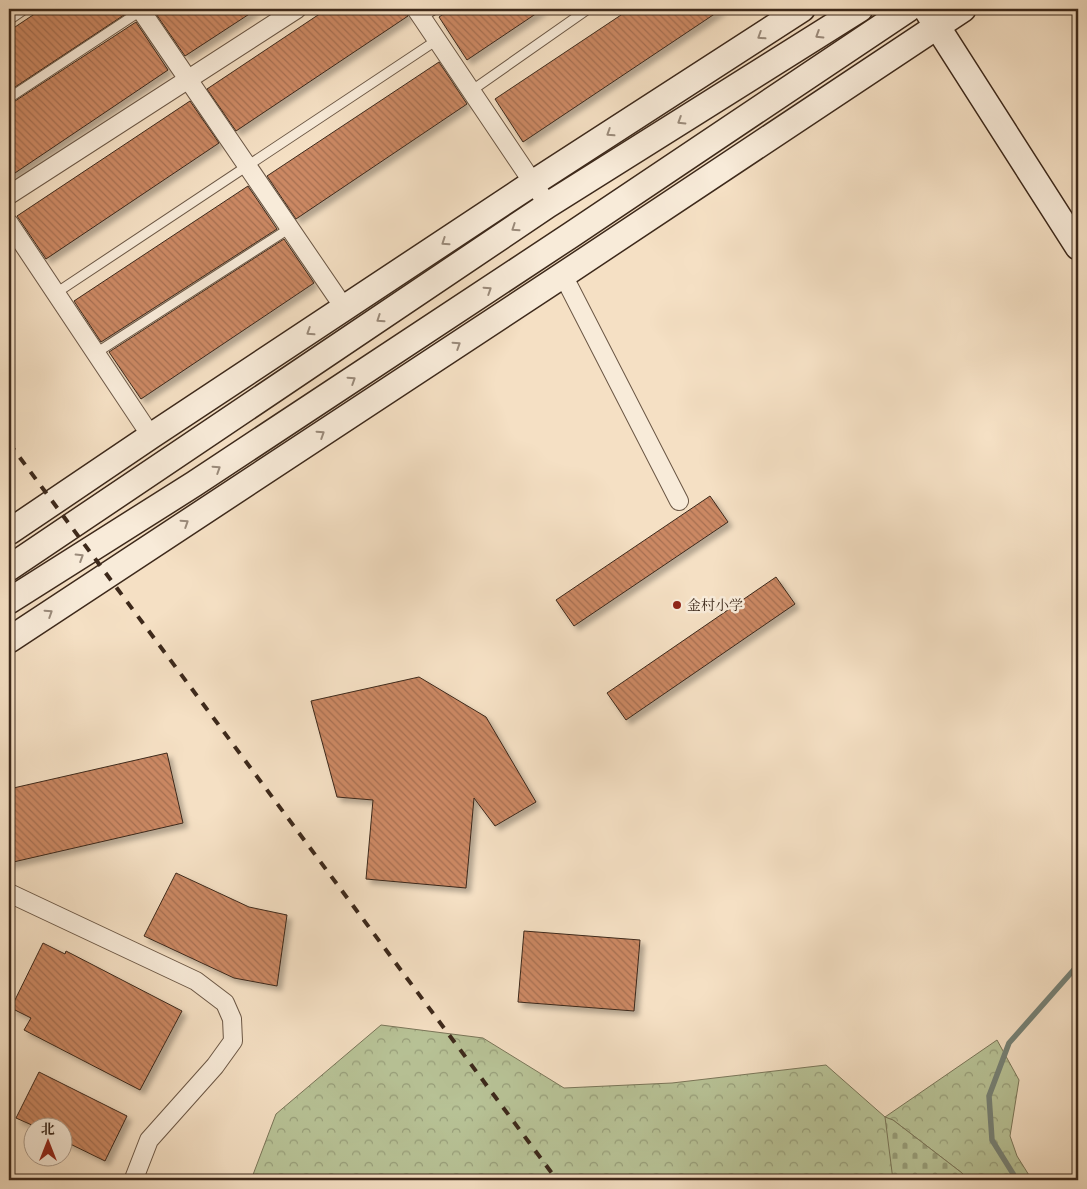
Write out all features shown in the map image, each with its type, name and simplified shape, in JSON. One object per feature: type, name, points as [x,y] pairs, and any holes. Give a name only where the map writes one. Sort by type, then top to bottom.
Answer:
[{"type":"street","points":[[142,9],[345,309]]},
{"type":"street","points":[[9,195],[297,9]]},
{"type":"street","points":[[9,532],[533,183],[802,9]]},
{"type":"street","points":[[9,568],[548,205],[860,9]]},
{"type":"street","points":[[9,601],[194,484],[562,241],[908,9]]},
{"type":"street","points":[[9,640],[563,275],[931,18],[963,9]]},
{"type":"street","points":[[424,12],[437,40],[548,205]]},
{"type":"street","points":[[931,18],[1078,247]]},
{"type":"street","points":[[9,223],[151,436]]},
{"type":"street","points":[[563,275],[679,501]]},
{"type":"street","points":[[9,893],[196,981],[225,1003],[232,1019],[233,1041],[215,1066],[149,1140],[134,1180]]},
{"type":"lane","points":[[9,20],[25,9]]},
{"type":"lane","points":[[9,98],[142,9]]},
{"type":"lane","points":[[471,91],[588,9]]},
{"type":"lane","points":[[56,293],[437,40]]},
{"type":"lane","points":[[96,353],[290,228]]},
{"type":"green space","points":[[381,1025],[483,1038],[564,1088],[672,1083],[826,1065],[885,1117],[997,1040],[1019,1080],[1010,1136],[1017,1156],[1032,1180],[969,1180],[893,1120],[886,1118],[894,1180],[251,1180],[276,1114]]},
{"type":"green space","points":[[885,1117],[893,1120],[969,1180],[893,1180]]},
{"type":"building","points":[[42,9],[129,9],[130,11],[9,91],[9,31]]},
{"type":"building","points":[[165,9],[257,9],[185,56],[156,14]]},
{"type":"building","points":[[327,9],[406,9],[408,16],[236,131],[207,89]]},
{"type":"building","points":[[451,9],[543,9],[467,60],[439,17]]},
{"type":"building","points":[[630,9],[722,9],[523,142],[495,99]]},
{"type":"building","points":[[136,22],[168,70],[9,177],[9,104]]},
{"type":"building","points":[[439,62],[467,104],[296,219],[267,176]]},
{"type":"building","points":[[190,101],[219,143],[46,259],[17,216]]},
{"type":"building","points":[[248,186],[277,229],[101,342],[74,301]]},
{"type":"building","points":[[284,239],[314,283],[141,399],[109,352]]},
{"type":"building","points":[[710,496],[728,522],[574,626],[556,600]]},
{"type":"building","points":[[776,577],[795,604],[626,720],[607,693]]},
{"type":"building","points":[[419,677],[486,717],[536,802],[495,826],[474,798],[466,888],[366,879],[373,800],[337,797],[311,701]]},
{"type":"building","points":[[167,753],[183,823],[9,863],[9,789]]},
{"type":"building","points":[[176,873],[249,907],[287,915],[277,986],[234,978],[144,936]]},
{"type":"building","points":[[524,931],[640,940],[634,1011],[518,1002]]},
{"type":"building","points":[[43,943],[65,954],[66,951],[182,1011],[140,1090],[24,1030],[31,1018],[11,1008]]},
{"type":"building","points":[[39,1072],[127,1116],[105,1161],[72,1145],[72,1116],[22,1116],[22,1121],[16,1118]]},
{"type":"waterway","points":[[1017,1180],[992,1140],[989,1096],[1009,1043],[1078,965]]},
{"type":"railway","points":[[9,443],[557,1180]]},
{"type":"place","name":"金村小学","points":[[677,605]]}]
